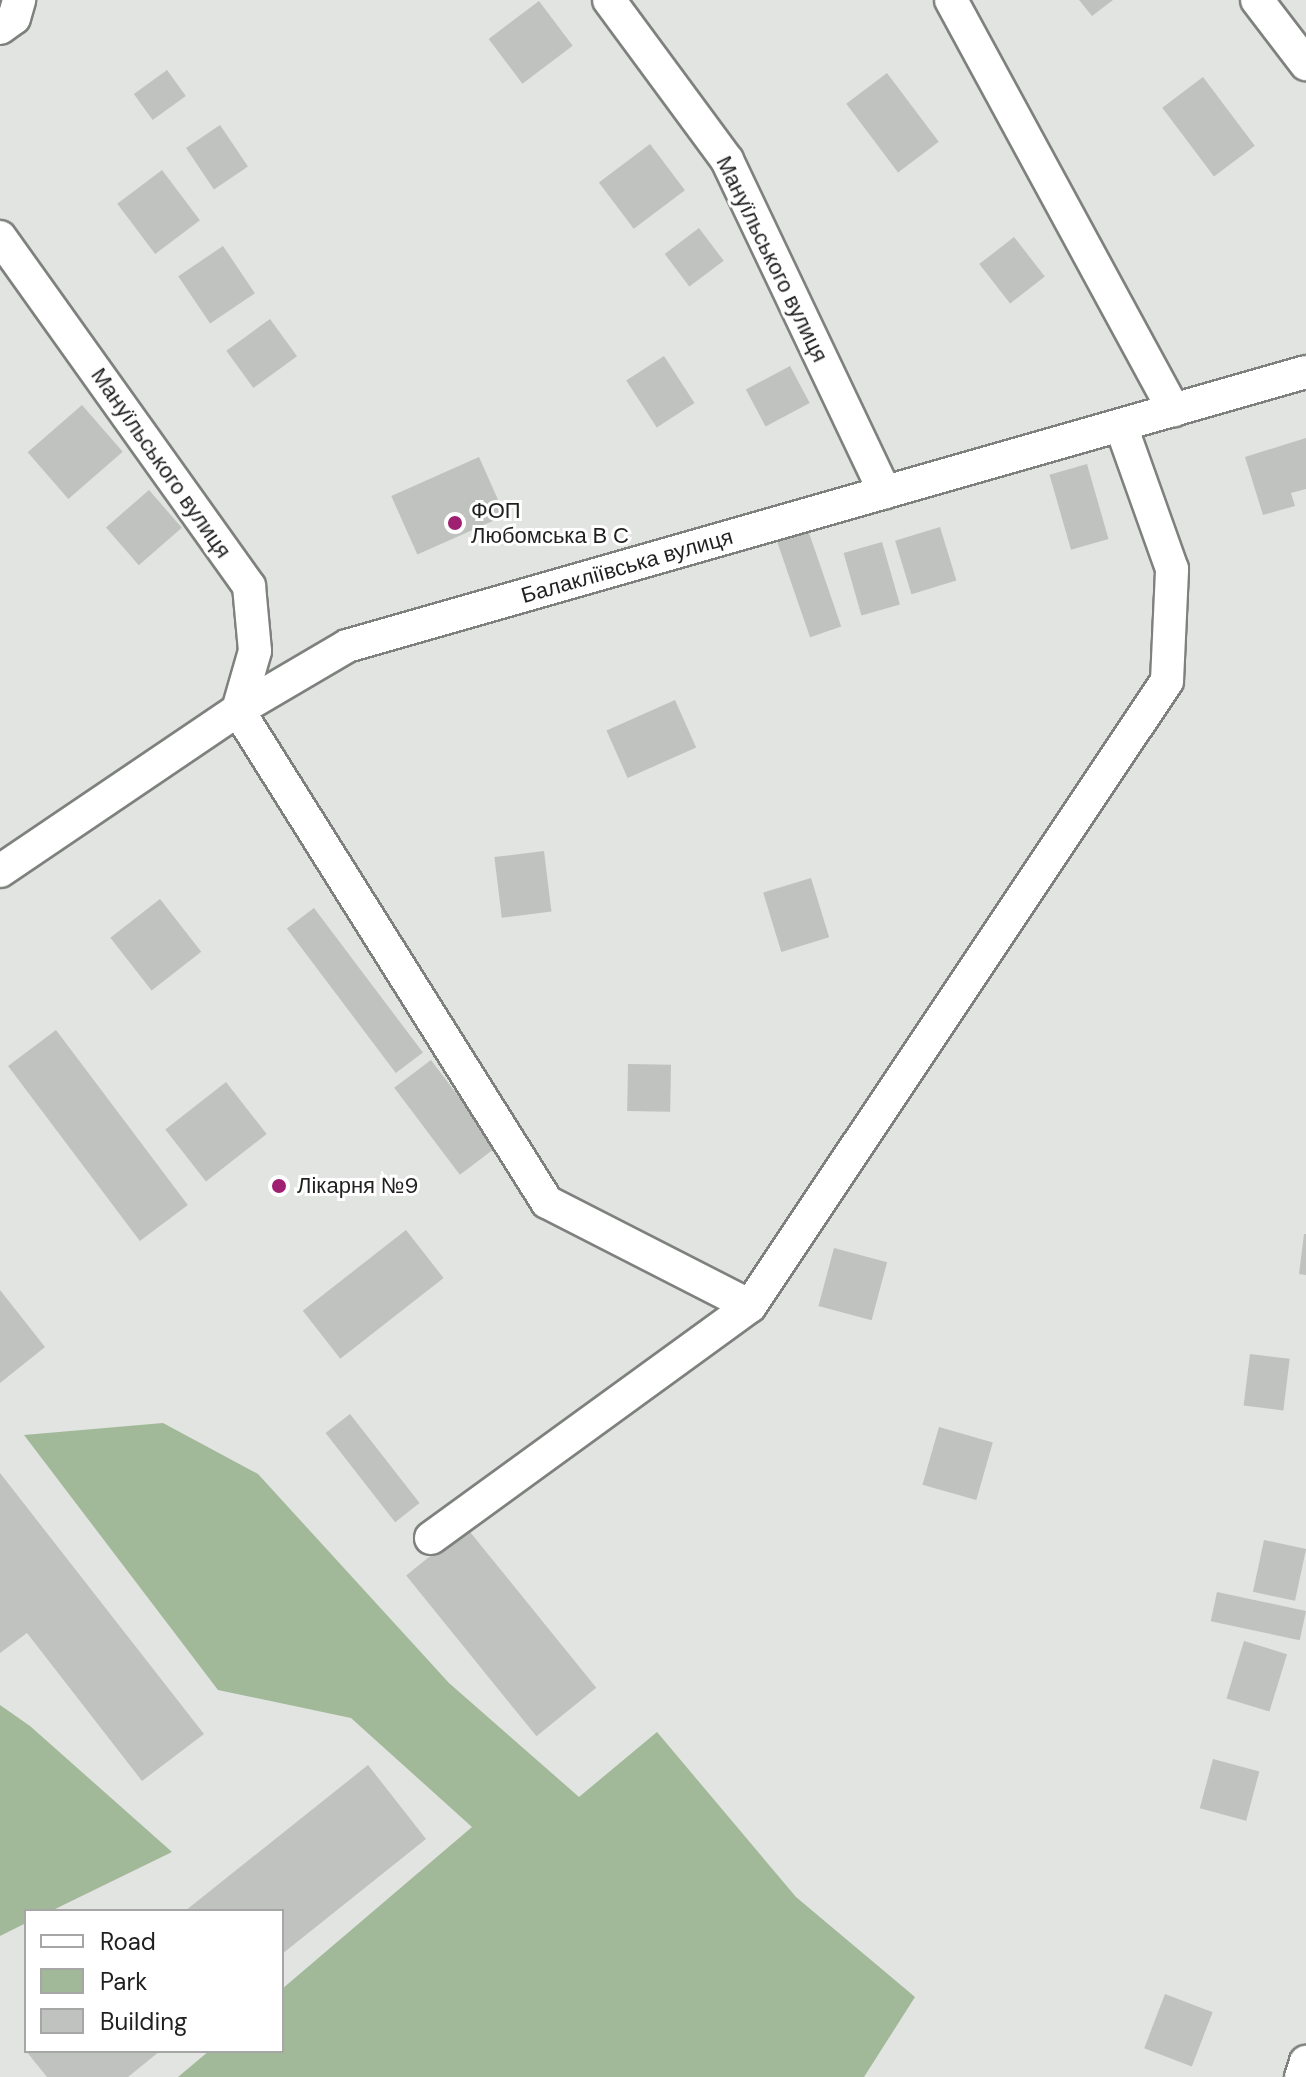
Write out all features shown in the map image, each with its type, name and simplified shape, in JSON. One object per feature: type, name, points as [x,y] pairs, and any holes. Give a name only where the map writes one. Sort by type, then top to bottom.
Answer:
[{"type":"street","points":[[0,28],[14,18],[19,0]]},
{"type":"street","name":"Мануїльського вулиця","points":[[609,0],[727,160],[885,492]]},
{"type":"street","points":[[951,0],[1174,410]]},
{"type":"street","points":[[1257,0],[1306,64]]},
{"type":"street","name":"Мануїльського вулиця","points":[[0,237],[249,586],[255,651],[238,710]]},
{"type":"street","name":"Балакліївська вулиця","points":[[0,871],[238,710],[347,646],[1306,372]]},
{"type":"street","points":[[431,1538],[750,1306],[1167,681],[1172,569],[1121,426]]},
{"type":"street","points":[[238,710],[547,1202],[750,1306]]},
{"type":"street","points":[[1301,2077],[1306,2062]]},
{"type":"green space","points":[[163,1423],[258,1474],[449,1683],[579,1797],[657,1732],[796,1897],[915,1997],[864,2077],[178,2077],[207,2053],[284,2053],[284,1987],[472,1827],[351,1718],[218,1690],[24,1435]]},
{"type":"green space","points":[[0,1705],[30,1726],[172,1852],[55,1909],[24,1909],[24,1924],[0,1936]]},
{"type":"building","points":[[1079,0],[1113,0],[1092,16]]},
{"type":"building","points":[[539,1],[573,46],[522,84],[489,39]]},
{"type":"building","points":[[167,70],[186,96],[153,120],[134,94]]},
{"type":"building","points":[[887,73],[939,142],[898,172],[846,104]]},
{"type":"building","points":[[1203,77],[1255,146],[1214,176],[1162,108]]},
{"type":"building","points":[[220,125],[248,166],[214,189],[186,148]]},
{"type":"building","points":[[650,144],[685,190],[634,229],[599,183]]},
{"type":"building","points":[[162,170],[200,220],[155,254],[117,204]]},
{"type":"building","points":[[699,228],[724,261],[689,287],[665,254]]},
{"type":"building","points":[[1014,237],[1045,276],[1010,303],[979,264]]},
{"type":"building","points":[[223,246],[255,293],[210,323],[178,276]]},
{"type":"building","points":[[270,319],[297,356],[253,388],[226,351]]},
{"type":"building","points":[[664,356],[694,403],[657,427],[626,381]]},
{"type":"building","points":[[790,366],[810,403],[766,427],[746,389]]},
{"type":"building","points":[[82,405],[123,452],[68,499],[28,452]]},
{"type":"building","points":[[1306,438],[1306,489],[1291,493],[1295,506],[1263,515],[1245,457]]},
{"type":"building","points":[[479,457],[505,515],[417,555],[391,496]]},
{"type":"building","points":[[1087,464],[1108,539],[1071,550],[1050,475]]},
{"type":"building","points":[[149,490],[182,528],[139,565],[106,527]]},
{"type":"building","points":[[940,527],[956,581],[911,594],[895,541]]},
{"type":"building","points":[[808,530],[841,626],[810,637],[777,541]]},
{"type":"building","points":[[882,542],[900,604],[861,616],[844,553]]},
{"type":"building","points":[[675,700],[696,748],[628,778],[606,731]]},
{"type":"building","points":[[544,851],[551,912],[502,918],[494,857]]},
{"type":"building","points":[[811,878],[829,937],[781,952],[763,893]]},
{"type":"building","points":[[160,899],[201,952],[152,991],[110,938]]},
{"type":"building","points":[[314,908],[423,1053],[396,1073],[287,928]]},
{"type":"building","points":[[56,1030],[188,1205],[140,1241],[8,1066]]},
{"type":"building","points":[[431,1060],[497,1147],[460,1175],[394,1088]]},
{"type":"building","points":[[628,1064],[671,1065],[670,1112],[627,1111]]},
{"type":"building","points":[[226,1082],[267,1134],[206,1181],[165,1129]]},
{"type":"building","points":[[406,1230],[444,1278],[340,1359],[303,1311]]},
{"type":"building","points":[[1306,1234],[1306,1275],[1299,1274]]},
{"type":"building","points":[[834,1248],[887,1262],[872,1320],[818,1306]]},
{"type":"building","points":[[0,1290],[45,1347],[0,1383]]},
{"type":"building","points":[[1250,1354],[1290,1359],[1283,1410],[1244,1406]]},
{"type":"building","points":[[350,1414],[420,1503],[395,1522],[326,1433]]},
{"type":"building","points":[[939,1427],[993,1442],[976,1500],[922,1485]]},
{"type":"building","points":[[0,1473],[204,1734],[142,1781],[27,1633],[0,1653]]},
{"type":"building","points":[[466,1527],[596,1688],[536,1736],[406,1575]]},
{"type":"building","points":[[1264,1540],[1306,1549],[1295,1601],[1253,1592]]},
{"type":"building","points":[[1217,1592],[1306,1611],[1300,1640],[1211,1621]]},
{"type":"building","points":[[1244,1641],[1287,1654],[1269,1712],[1226,1698]]},
{"type":"building","points":[[1213,1759],[1259,1771],[1246,1821],[1200,1808]]},
{"type":"building","points":[[368,1765],[426,1839],[284,1952],[284,1909],[188,1909]]},
{"type":"building","points":[[1165,1994],[1213,2012],[1192,2066],[1144,2048]]},
{"type":"building","points":[[28,2053],[158,2053],[128,2077],[47,2077]]},
{"type":"place","name":"ФОП Любомська В С","points":[[455,523]]},
{"type":"place","name":"Лікарня №9","points":[[279,1186]]}]
